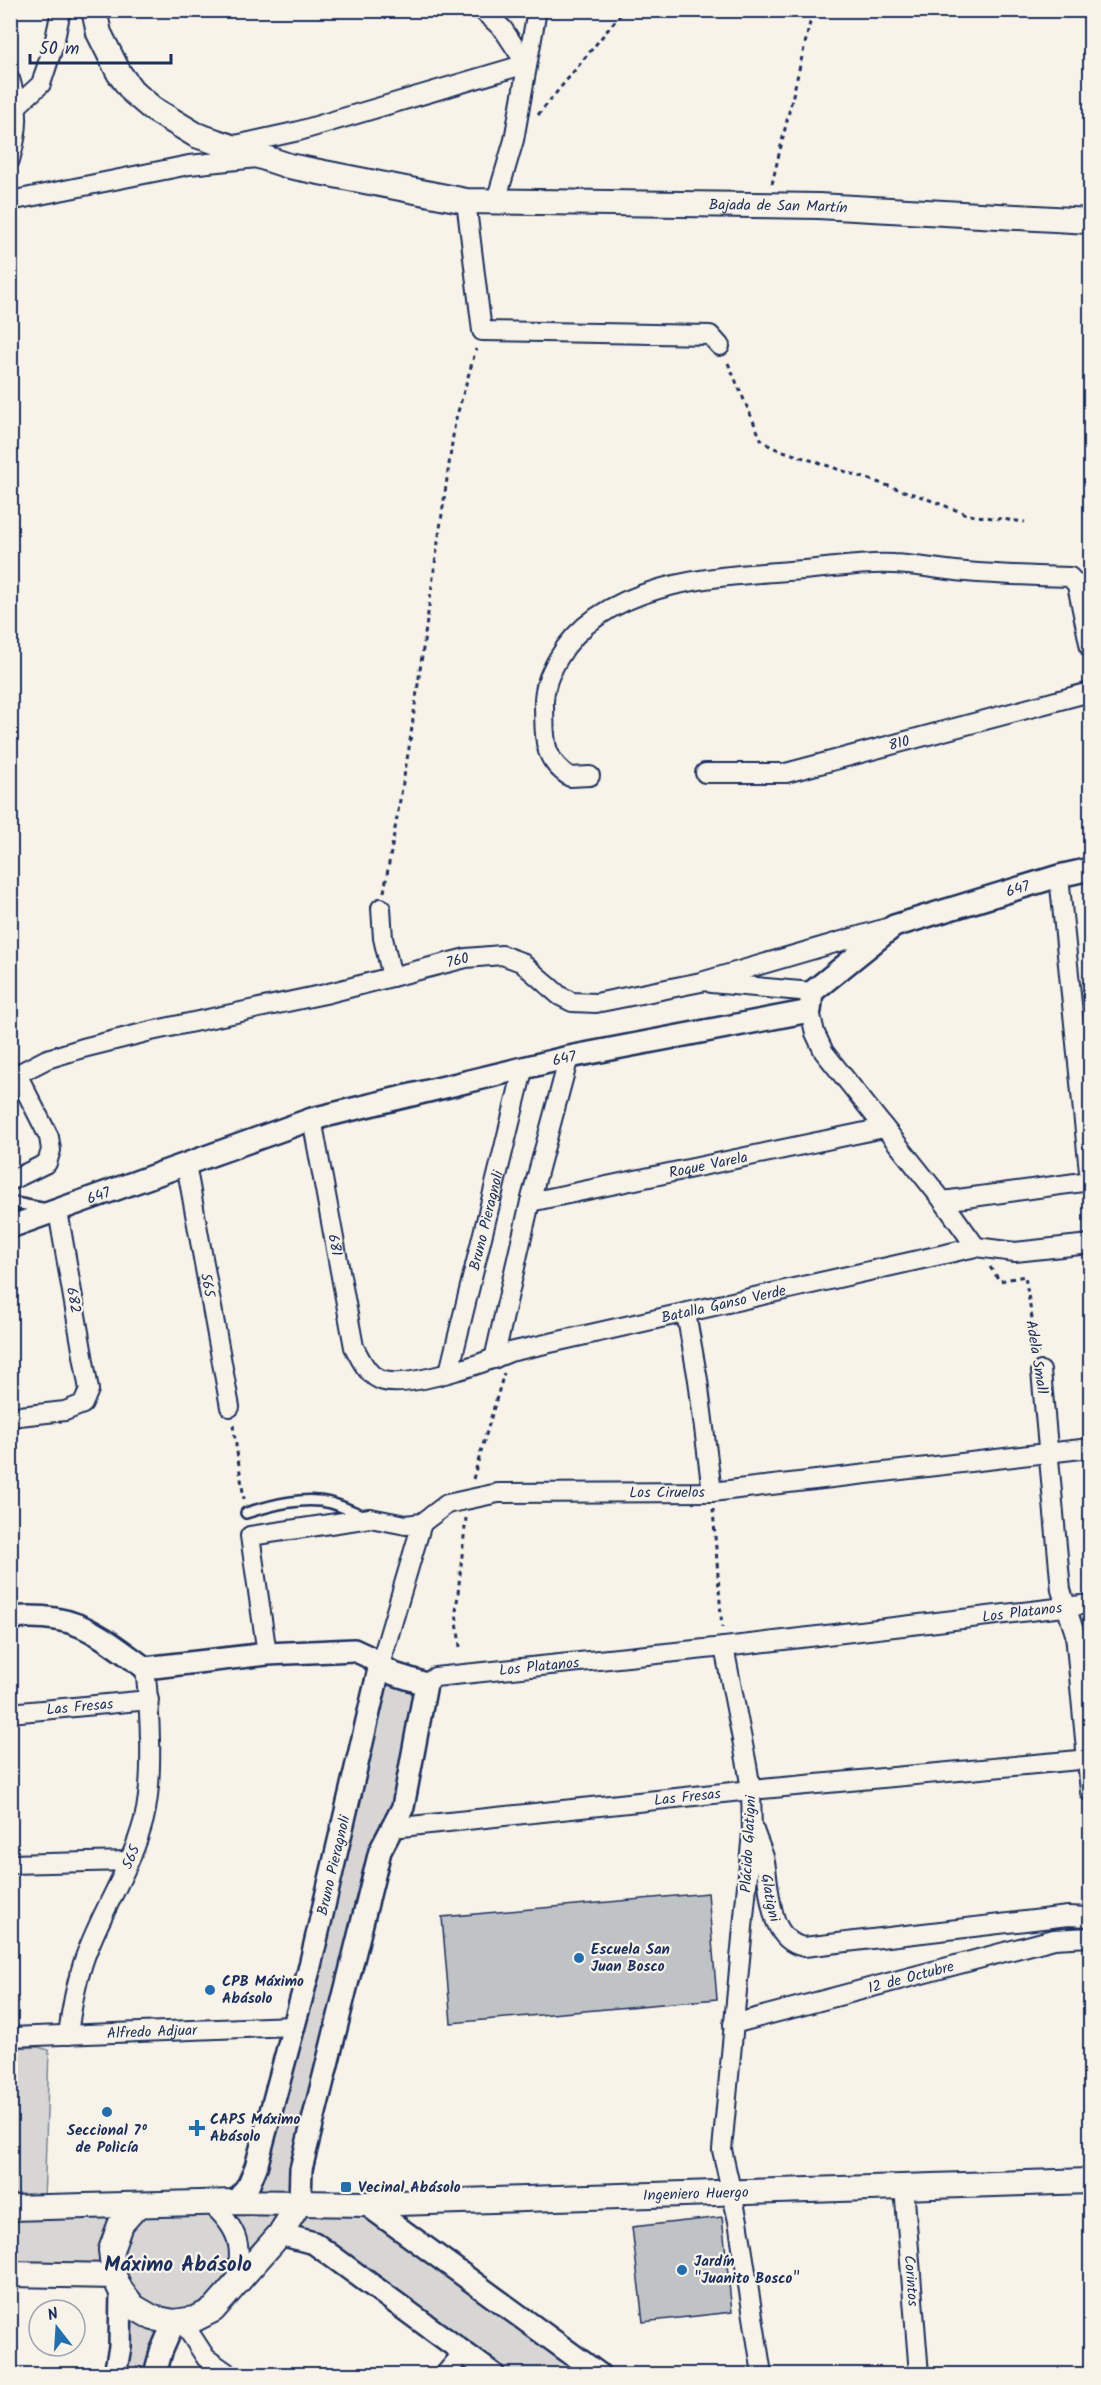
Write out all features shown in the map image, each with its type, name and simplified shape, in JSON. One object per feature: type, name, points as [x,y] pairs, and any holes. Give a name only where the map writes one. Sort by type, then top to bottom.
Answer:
[{"type":"main road","name":"Bajada de San Martín","points":[[94,10],[99,33],[119,73],[133,92],[153,109],[196,135],[289,166],[466,201],[818,206],[1090,221]]},
{"type":"main road","name":"Ingeniero Huergo","points":[[210,2203],[366,2204],[1090,2181]]},
{"type":"main road","points":[[137,2206],[120,2225],[111,2250],[117,2284],[134,2307],[153,2318],[178,2321],[195,2319],[213,2310],[280,2234],[300,2202]]},
{"type":"main road","points":[[10,2208],[210,2203]]},
{"type":"main road","points":[[10,2274],[117,2284]]},
{"type":"street","points":[[18,105],[41,84],[62,10]]},
{"type":"street","points":[[482,10],[503,29],[526,64]]},
{"type":"street","points":[[496,201],[514,140],[537,10]]},
{"type":"street","points":[[231,147],[299,131],[526,64]]},
{"type":"street","points":[[10,79],[18,105],[18,121],[10,160]]},
{"type":"street","points":[[10,201],[189,165],[262,157]]},
{"type":"street","points":[[466,201],[482,331],[710,335],[720,346]]},
{"type":"street","points":[[590,776],[570,777],[550,759],[545,739],[543,701],[548,678],[562,651],[600,613],[631,597],[665,587],[745,575],[892,564],[967,572],[1070,577],[1077,585],[1090,648]]},
{"type":"street","name":"810","points":[[705,773],[786,773],[1090,692]]},
{"type":"street","name":"647","points":[[10,1227],[312,1119],[811,1001],[894,926],[1059,876],[1090,869]]},
{"type":"street","points":[[943,1201],[1090,1181],[1059,876]]},
{"type":"street","points":[[381,908],[383,938],[392,976]]},
{"type":"street","name":"760","points":[[14,1076],[47,1059],[83,1048],[325,994],[466,958],[502,955],[521,962],[560,996],[572,1002],[596,1003],[701,982],[894,926]]},
{"type":"street","points":[[701,982],[811,1001],[815,1033],[824,1052],[943,1201],[976,1247]]},
{"type":"street","points":[[502,1356],[530,1202],[569,1057]]},
{"type":"street","name":"Bruno Pieragnoli","points":[[449,1372],[523,1070]]},
{"type":"street","points":[[10,1181],[48,1163],[51,1150],[49,1137],[14,1076]]},
{"type":"street","name":"681","points":[[312,1119],[354,1347],[365,1368]]},
{"type":"street","name":"Roque Varela","points":[[530,1202],[884,1128]]},
{"type":"street","name":"565","points":[[186,1164],[230,1407]]},
{"type":"street","name":"682","points":[[10,1417],[65,1411],[83,1404],[89,1390],[58,1210]]},
{"type":"street","name":"Batalla Ganso Verde","points":[[365,1368],[383,1381],[406,1382],[502,1356],[976,1247],[1015,1252],[1090,1244]]},
{"type":"street","points":[[686,1313],[698,1380],[712,1492]]},
{"type":"street","name":"Adela Small","points":[[1041,1371],[1061,1590],[1075,1634],[1089,1759],[1090,1792]]},
{"type":"street","name":"Los Ciruelos","points":[[422,1522],[447,1504],[498,1493],[712,1492],[1090,1448]]},
{"type":"street","points":[[267,1654],[250,1536],[370,1518],[406,1525],[422,1522]]},
{"type":"street","name":"Bruno Pieragnoli","points":[[236,2202],[249,2184],[256,2167],[294,2026],[380,1665],[422,1522]]},
{"type":"street","name":"Los Platanos","points":[[426,1684],[435,1677],[724,1647],[1090,1604]]},
{"type":"street","points":[[10,1618],[36,1616],[63,1619],[82,1625],[99,1634],[145,1668],[267,1654],[354,1650],[394,1674],[426,1684],[403,1807],[380,1851],[306,2146],[301,2169],[300,2202]]},
{"type":"street","name":"Plácido Glatigni","points":[[724,1647],[751,1790],[751,1823],[722,2150],[738,2221],[762,2374]]},
{"type":"street","name":"565","points":[[68,2035],[73,1997],[83,1961],[144,1820],[149,1793],[148,1700],[145,1668]]},
{"type":"street","name":"Las Fresas","points":[[10,1713],[148,1700]]},
{"type":"street","name":"Las Fresas","points":[[392,1828],[751,1790],[1089,1759]]},
{"type":"street","name":"Glatigni","points":[[751,1823],[764,1857],[775,1917],[784,1937],[794,1945],[804,1947],[1068,1916],[1090,1917]]},
{"type":"street","points":[[10,1864],[128,1861]]},
{"type":"street","name":"12 de Octubre","points":[[733,2024],[1054,1939],[1090,1937]]},
{"type":"street","name":"Alfredo Adjuar","points":[[10,2037],[294,2026]]},
{"type":"street","name":"Corintos","points":[[904,2187],[919,2374]]},
{"type":"street","points":[[210,2203],[227,2218],[238,2239],[240,2261],[235,2284]]},
{"type":"street","points":[[366,2204],[599,2374]]},
{"type":"street","points":[[280,2234],[314,2243],[493,2374]]},
{"type":"street","points":[[115,2374],[120,2348],[117,2284]]},
{"type":"street","points":[[155,2374],[161,2352],[178,2321],[206,2358],[229,2374]]},
{"type":"street","points":[[445,2374],[463,2352]]},
{"type":"lane","points":[[10,1202],[58,1210]]},
{"type":"lane","points":[[246,1513],[276,1504],[329,1503],[370,1518]]},
{"type":"path","points":[[514,140],[535,119],[624,10]]},
{"type":"path","points":[[767,206],[813,10]]},
{"type":"path","points":[[381,908],[409,748],[455,422],[482,331]]},
{"type":"path","points":[[720,346],[761,439],[771,447],[969,515],[1024,522]]},
{"type":"path","name":"Adela Small","points":[[976,1247],[1000,1281],[1025,1276],[1041,1371]]},
{"type":"path","points":[[460,1647],[456,1612],[468,1499],[502,1356]]},
{"type":"path","points":[[230,1407],[246,1513]]},
{"type":"path","points":[[712,1492],[724,1647]]},
{"type":"shaded area","points":[[380,1665],[426,1684],[403,1807],[380,1851],[300,2202],[366,2204],[599,2374],[493,2374],[314,2243],[280,2234],[235,2284],[173,2322],[155,2374],[115,2374],[114,2276],[11,2274],[10,2208],[236,2202]]},
{"type":"shaded area","points":[[38,2047],[49,2050],[44,2204],[11,2204],[10,2048]]},
{"type":"building","name":"Escuela San Juan Bosco","points":[[708,1893],[717,1999],[451,2023],[442,1917]]},
{"type":"building","name":"Jardín \"Juanito Bosco\"","points":[[722,2217],[732,2312],[643,2322],[632,2227]]},
{"type":"place","name":"Escuela San Juan Bosco","points":[[579,1958]]},
{"type":"place","name":"CPB Máximo Abásolo","points":[[210,1990]]},
{"type":"place","name":"Seccional 7º de Policía","points":[[107,2112]]},
{"type":"place","name":"CAPS Máximo Abásolo","points":[[197,2128]]},
{"type":"place","name":"Vecinal Abásolo","points":[[346,2187]]},
{"type":"place","name":"Jardín \"Juanito Bosco\"","points":[[682,2270]]},
{"type":"district","name":"Máximo Abásolo","points":[[178,2264]]}]
